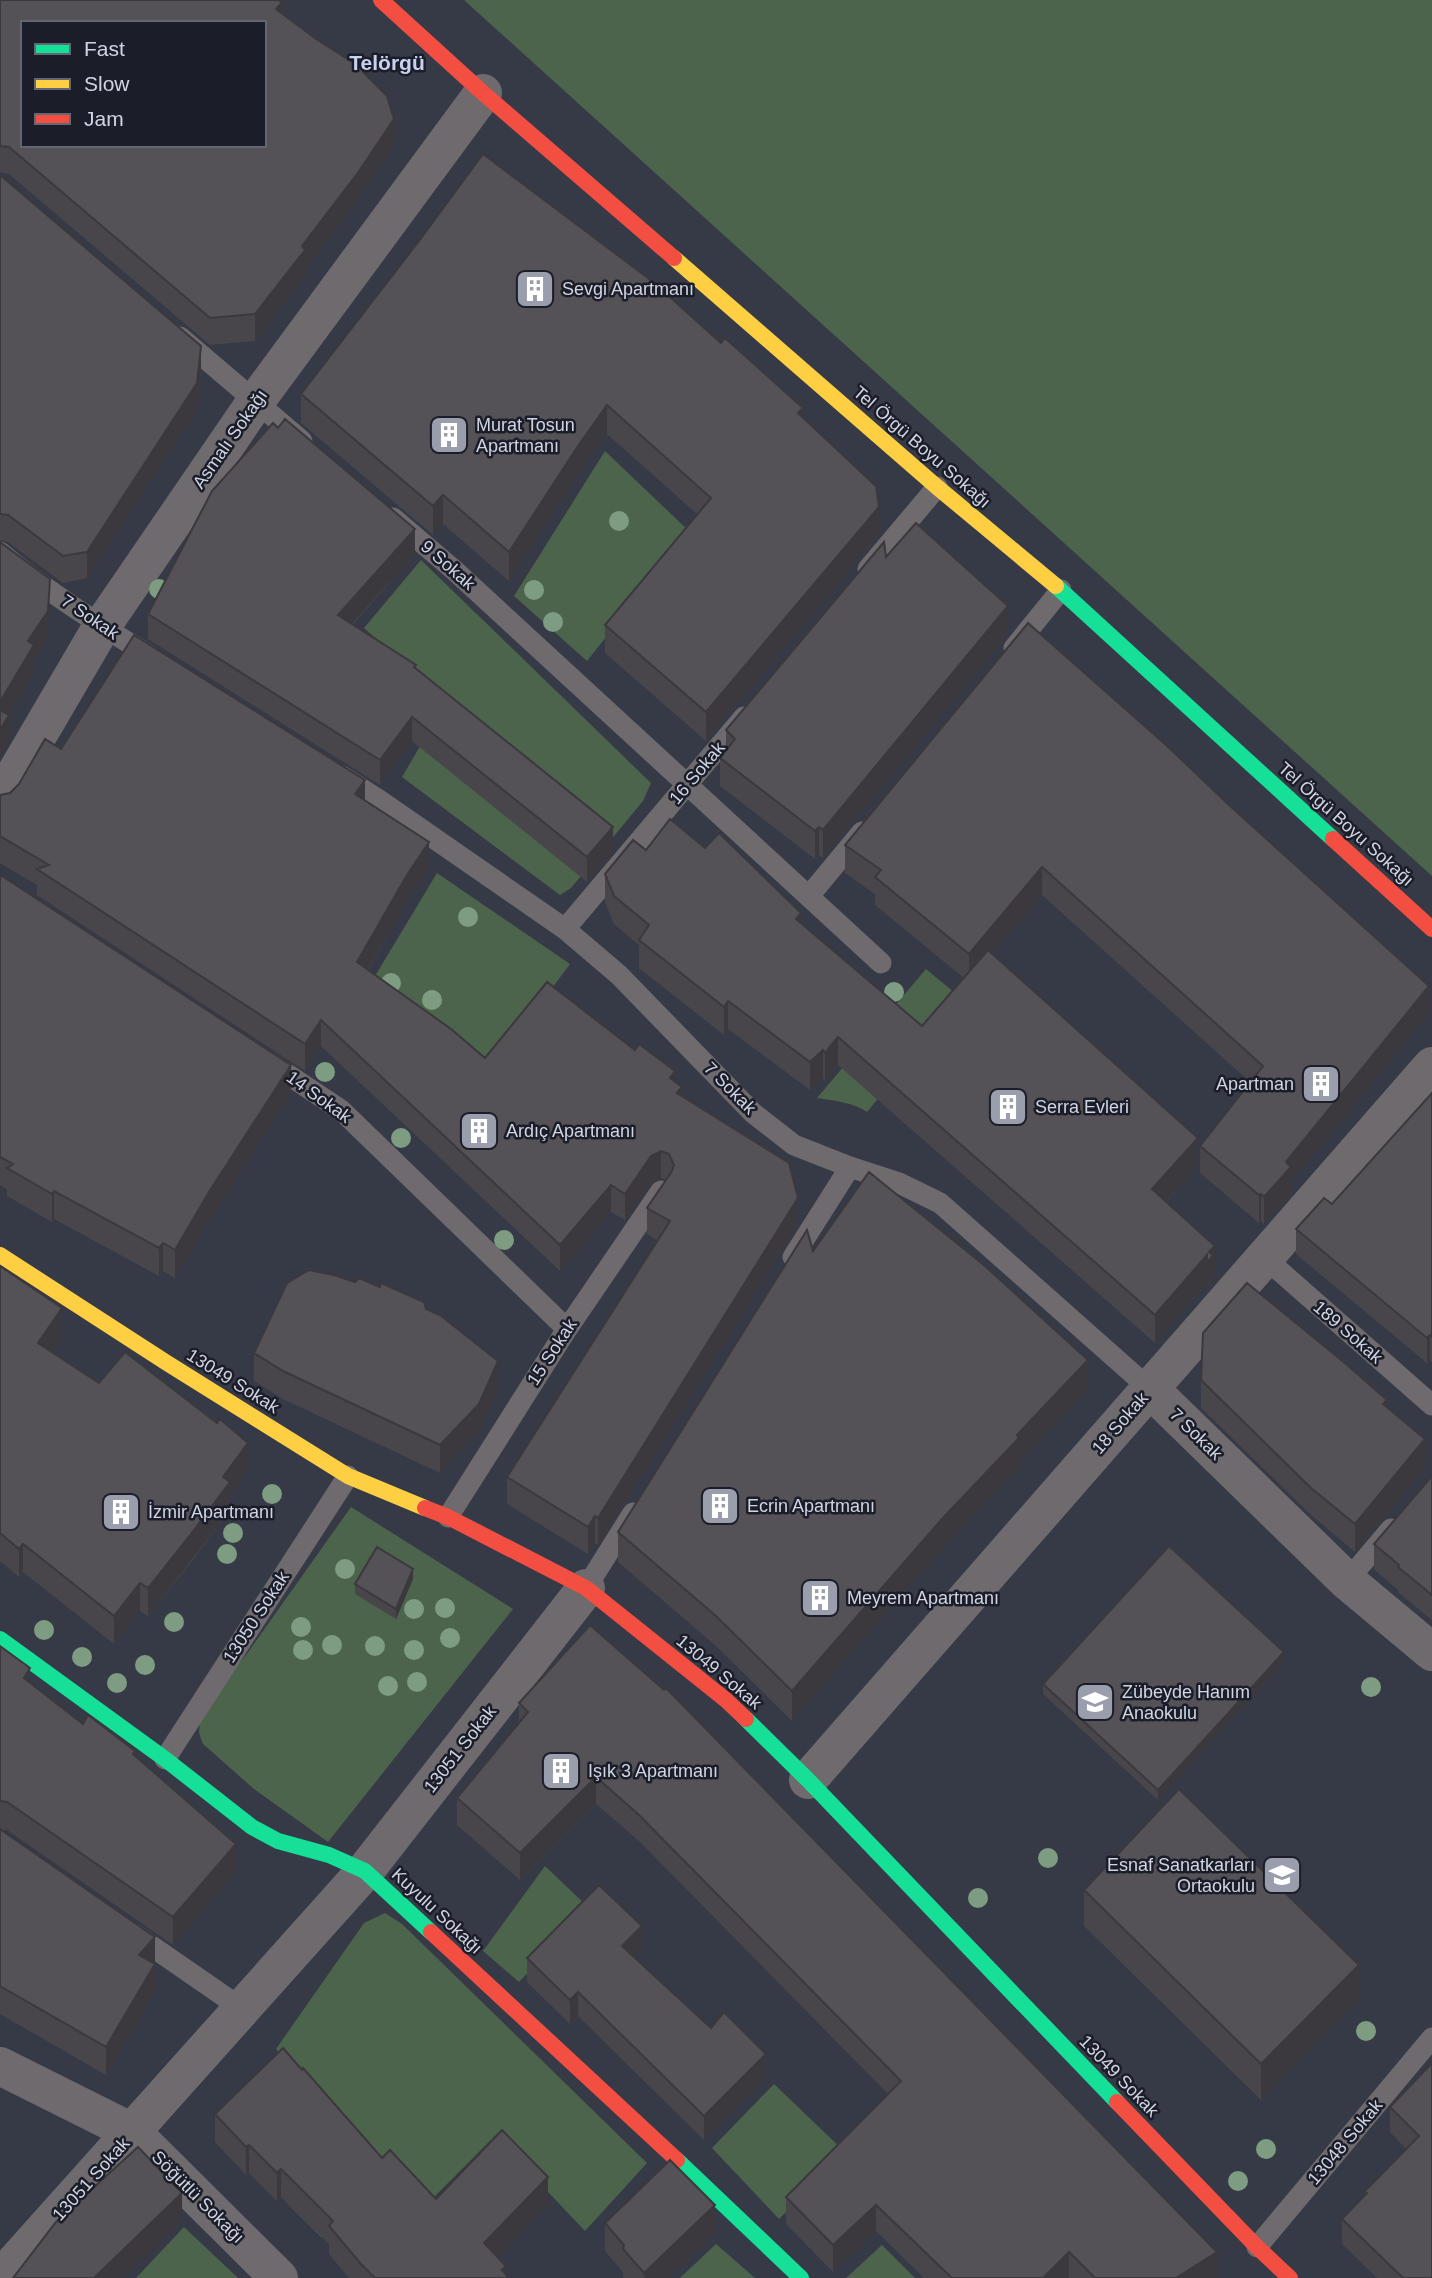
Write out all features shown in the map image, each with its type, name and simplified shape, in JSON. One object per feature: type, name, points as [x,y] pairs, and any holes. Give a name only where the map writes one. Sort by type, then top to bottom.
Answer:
[{"type":"street","name":"Tel Örgü Boyu Sokağı","points":[[381,0],[483,93],[937,487],[1061,590],[1432,929]]},
{"type":"street","name":"Asmalı Sokağı","points":[[0,800],[102,626],[256,401],[483,93]]},
{"type":"street","name":"18 Sokak","points":[[808,1780],[1432,1066]]},
{"type":"street","name":"13049 Sokak","points":[[0,1255],[348,1476],[448,1517],[586,1588],[726,1700],[808,1780],[1257,2247],[1290,2278]]},
{"type":"street","name":"7 Sokak","points":[[1150,1389],[1348,1581],[1432,1652]]},
{"type":"street","name":"13051 Sokak","points":[[1,2278],[365,1871],[586,1588]]},
{"type":"street","name":"Kuyulu Sokağı","points":[[0,1639],[261,1832],[278,1841],[329,1855],[365,1871],[801,2278]]},
{"type":"street","name":"Söğütlü Sokağı","points":[[0,2066],[132,2132],[279,2278]]},
{"type":"lane","points":[[160,319],[318,454]]},
{"type":"lane","points":[[857,583],[937,487]]},
{"type":"lane","name":"9 Sokak","points":[[381,508],[454,570],[881,963]]},
{"type":"lane","name":"7 Sokak","points":[[0,552],[102,626],[171,669]]},
{"type":"lane","points":[[1000,664],[1061,590]]},
{"type":"lane","name":"16 Sokak","points":[[565,929],[759,699]]},
{"type":"lane","name":"7 Sokak","points":[[319,762],[376,798],[565,929],[619,975],[753,1113],[794,1145],[899,1183],[940,1203],[1150,1389]]},
{"type":"lane","points":[[809,896],[878,812]]},
{"type":"lane","name":"14 Sokak","points":[[251,1051],[341,1110],[566,1329]]},
{"type":"lane","points":[[783,1272],[850,1167]]},
{"type":"lane","name":"15 Sokak","points":[[448,1517],[566,1329],[661,1191]]},
{"type":"lane","name":"189 Sokak","points":[[1265,1258],[1432,1405]]},
{"type":"lane","name":"13050 Sokak","points":[[165,1759],[348,1476]]},
{"type":"lane","name":"13051 Sokak","points":[[586,1588],[645,1495]]},
{"type":"lane","points":[[1348,1581],[1407,1511]]},
{"type":"lane","points":[[115,1921],[241,2008]]},
{"type":"lane","name":"13048 Sokak","points":[[1257,2247],[1432,2038]]},
{"type":"green space","points":[[464,0],[1432,0],[1432,876]]},
{"type":"green space","points":[[605,451],[690,532],[587,661],[514,596]]},
{"type":"green space","points":[[421,560],[651,783],[643,801],[571,888],[560,895],[402,777],[446,702],[364,628]]},
{"type":"green space","points":[[437,873],[570,964],[487,1075],[369,986]]},
{"type":"green space","points":[[926,969],[961,998],[867,1112],[850,1104],[817,1098]]},
{"type":"green space","points":[[351,1507],[513,1609],[328,1842],[254,1789],[203,1744],[199,1733],[200,1717],[209,1700],[246,1655]]},
{"type":"green space","points":[[545,1866],[590,1909],[519,1982],[483,1951]]},
{"type":"green space","points":[[385,1913],[402,1924],[647,2163],[585,2231],[495,2136],[429,2202],[321,2237],[287,2203],[353,2134],[276,2049],[364,1923]]},
{"type":"green space","points":[[774,2084],[846,2153],[779,2219],[712,2148]]},
{"type":"green space","points":[[184,2227],[238,2278],[136,2278]]},
{"type":"green space","points":[[716,2244],[755,2278],[680,2278]]},
{"type":"green space","points":[[882,2245],[915,2278],[846,2278]]},
{"type":"building","points":[[0,0],[279,0],[282,3],[276,9],[363,69],[387,96],[394,119],[357,174],[302,246],[305,250],[255,314],[210,318],[9,147],[0,146]]},
{"type":"building","points":[[483,154],[652,281],[721,343],[725,338],[803,408],[798,413],[876,486],[879,507],[706,712],[605,625],[711,498],[607,405],[509,552],[443,495],[433,506],[301,394]]},
{"type":"building","points":[[0,175],[201,346],[197,383],[87,552],[63,556],[8,515],[0,514]]},
{"type":"building","points":[[285,419],[415,529],[338,615],[416,665],[414,667],[613,827],[587,857],[412,717],[380,760],[148,614],[212,491],[273,423],[278,428]]},
{"type":"building","points":[[916,523],[1008,606],[823,830],[819,827],[815,831],[720,758],[735,739],[726,730],[884,542],[886,557]]},
{"type":"building","points":[[0,542],[50,579],[48,611],[28,641],[34,645],[0,702]]},
{"type":"building","points":[[1028,623],[1165,744],[1429,986],[1286,1162],[1291,1167],[1264,1197],[1200,1146],[1263,1066],[1042,867],[969,954],[875,877],[881,870],[845,845]]},
{"type":"building","points":[[134,635],[365,780],[355,794],[429,842],[357,962],[451,1029],[485,1058],[547,982],[635,1050],[639,1044],[675,1071],[670,1078],[682,1087],[677,1093],[789,1163],[798,1198],[598,1518],[595,1516],[588,1527],[507,1477],[670,1221],[647,1208],[672,1171],[674,1165],[669,1154],[661,1151],[651,1156],[625,1194],[611,1185],[560,1245],[321,1020],[305,1044],[37,869],[49,865],[0,836],[0,795],[10,793],[19,784],[45,739],[61,749]]},
{"type":"building","points":[[0,710],[9,715],[0,730]]},
{"type":"building","points":[[670,819],[705,848],[719,833],[801,913],[796,919],[922,1026],[988,950],[1198,1138],[1152,1189],[1215,1246],[1209,1252],[1213,1255],[1207,1263],[1207,1255],[1155,1315],[838,1037],[825,1053],[823,1050],[810,1062],[728,1001],[724,1007],[639,940],[649,925],[614,896],[605,874],[633,840],[646,850]]},
{"type":"building","points":[[2,876],[291,1065],[175,1250],[163,1243],[159,1248],[54,1191],[52,1194],[7,1168],[13,1164],[0,1157]]},
{"type":"building","points":[[1432,1093],[1432,1337],[1430,1335],[1427,1338],[1296,1229],[1324,1198],[1332,1204]]},
{"type":"building","points":[[869,1172],[985,1266],[1088,1360],[1017,1435],[1019,1438],[941,1520],[792,1691],[716,1616],[618,1532],[807,1230],[813,1251]]},
{"type":"building","name":"İzmir Apartmanı","points":[[0,1266],[62,1308],[38,1343],[99,1383],[125,1352],[217,1423],[220,1419],[248,1443],[223,1477],[230,1482],[191,1534],[148,1588],[140,1583],[114,1616],[23,1544],[19,1549],[0,1533]]},
{"type":"building","points":[[309,1270],[355,1282],[359,1278],[380,1287],[381,1283],[424,1302],[426,1309],[440,1315],[498,1361],[479,1404],[440,1445],[283,1371],[254,1353],[287,1283]]},
{"type":"building","points":[[1247,1283],[1346,1364],[1387,1400],[1383,1404],[1425,1439],[1355,1524],[1311,1488],[1201,1380],[1203,1333]]},
{"type":"building","points":[[1432,1476],[1432,1595],[1374,1544]]},
{"type":"building","name":"Zübeyde Hanım Anaokulu","points":[[1169,1546],[1284,1652],[1158,1790],[1043,1684]]},
{"type":"building","points":[[377,1547],[413,1569],[396,1609],[355,1584]]},
{"type":"building","points":[[590,1625],[664,1690],[666,1688],[1217,2252],[1176,2278],[1095,2278],[1069,2252],[1043,2278],[952,2278],[876,2205],[833,2245],[786,2197],[901,2081],[638,1814],[596,1777],[520,1853],[457,1798],[528,1712],[519,1703]]},
{"type":"building","points":[[0,1646],[30,1668],[24,1678],[83,1724],[88,1715],[135,1751],[133,1754],[236,1844],[173,1917],[7,1802],[0,1801]]},
{"type":"building","name":"Esnaf Sanatkarları Ortaokulu","points":[[1179,1789],[1359,1965],[1261,2064],[1084,1890]]},
{"type":"building","points":[[0,1829],[155,1937],[139,1955],[155,1964],[106,2047],[0,1986]]},
{"type":"building","points":[[599,1885],[642,1926],[622,1946],[711,2028],[724,2012],[766,2054],[704,2116],[578,1992],[570,2000],[527,1958]]},
{"type":"building","points":[[283,2048],[382,2158],[390,2150],[436,2199],[502,2130],[548,2177],[484,2243],[506,2266],[502,2270],[509,2278],[375,2278],[329,2226],[333,2221],[281,2169],[277,2173],[249,2145],[246,2147],[215,2114]]},
{"type":"building","points":[[1432,2063],[1432,2278],[1403,2278],[1342,2219],[1367,2193],[1364,2192],[1419,2136],[1390,2107]]},
{"type":"building","points":[[138,2147],[182,2193],[94,2278],[13,2278],[56,2222]]},
{"type":"building","points":[[670,2160],[715,2205],[644,2273],[605,2223]]},
{"type":"traffic: fast","points":[[1056,586],[1333,839]]},
{"type":"traffic: fast","points":[[0,1639],[165,1759],[252,1827],[278,1841],[329,1855],[365,1871],[431,1932]]},
{"type":"traffic: fast","points":[[746,1719],[1117,2102]]},
{"type":"traffic: fast","points":[[677,2160],[801,2278]]},
{"type":"traffic: slow","points":[[674,258],[937,487],[1056,586]]},
{"type":"traffic: slow","points":[[0,1255],[348,1476],[425,1508]]},
{"type":"traffic: jam","points":[[381,0],[483,93],[674,258]]},
{"type":"traffic: jam","points":[[1333,839],[1432,929]]},
{"type":"traffic: jam","points":[[425,1508],[448,1517],[586,1588],[746,1719]]},
{"type":"traffic: jam","points":[[431,1932],[677,2160]]},
{"type":"traffic: jam","points":[[1117,2102],[1290,2278]]},
{"type":"place","name":"Sevgi Apartmanı","points":[[535,289]]},
{"type":"place","name":"Murat Tosun Apartmanı","points":[[449,435]]},
{"type":"place","name":"Apartman","points":[[1321,1084]]},
{"type":"place","name":"Serra Evleri","points":[[1008,1107]]},
{"type":"place","name":"Ardıç Apartmanı","points":[[479,1131]]},
{"type":"place","name":"Ecrin Apartmanı","points":[[720,1506]]},
{"type":"place","name":"İzmir Apartmanı","points":[[121,1512]]},
{"type":"place","name":"Meyrem Apartmanı","points":[[820,1598]]},
{"type":"place","name":"Zübeyde Hanım Anaokulu","points":[[1095,1702]]},
{"type":"place","name":"Işık 3 Apartmanı","points":[[561,1771]]},
{"type":"place","name":"Esnaf Sanatkarları Ortaokulu","points":[[1282,1875]]},
{"type":"district","name":"Telörgü","points":[[387,62]]}]
